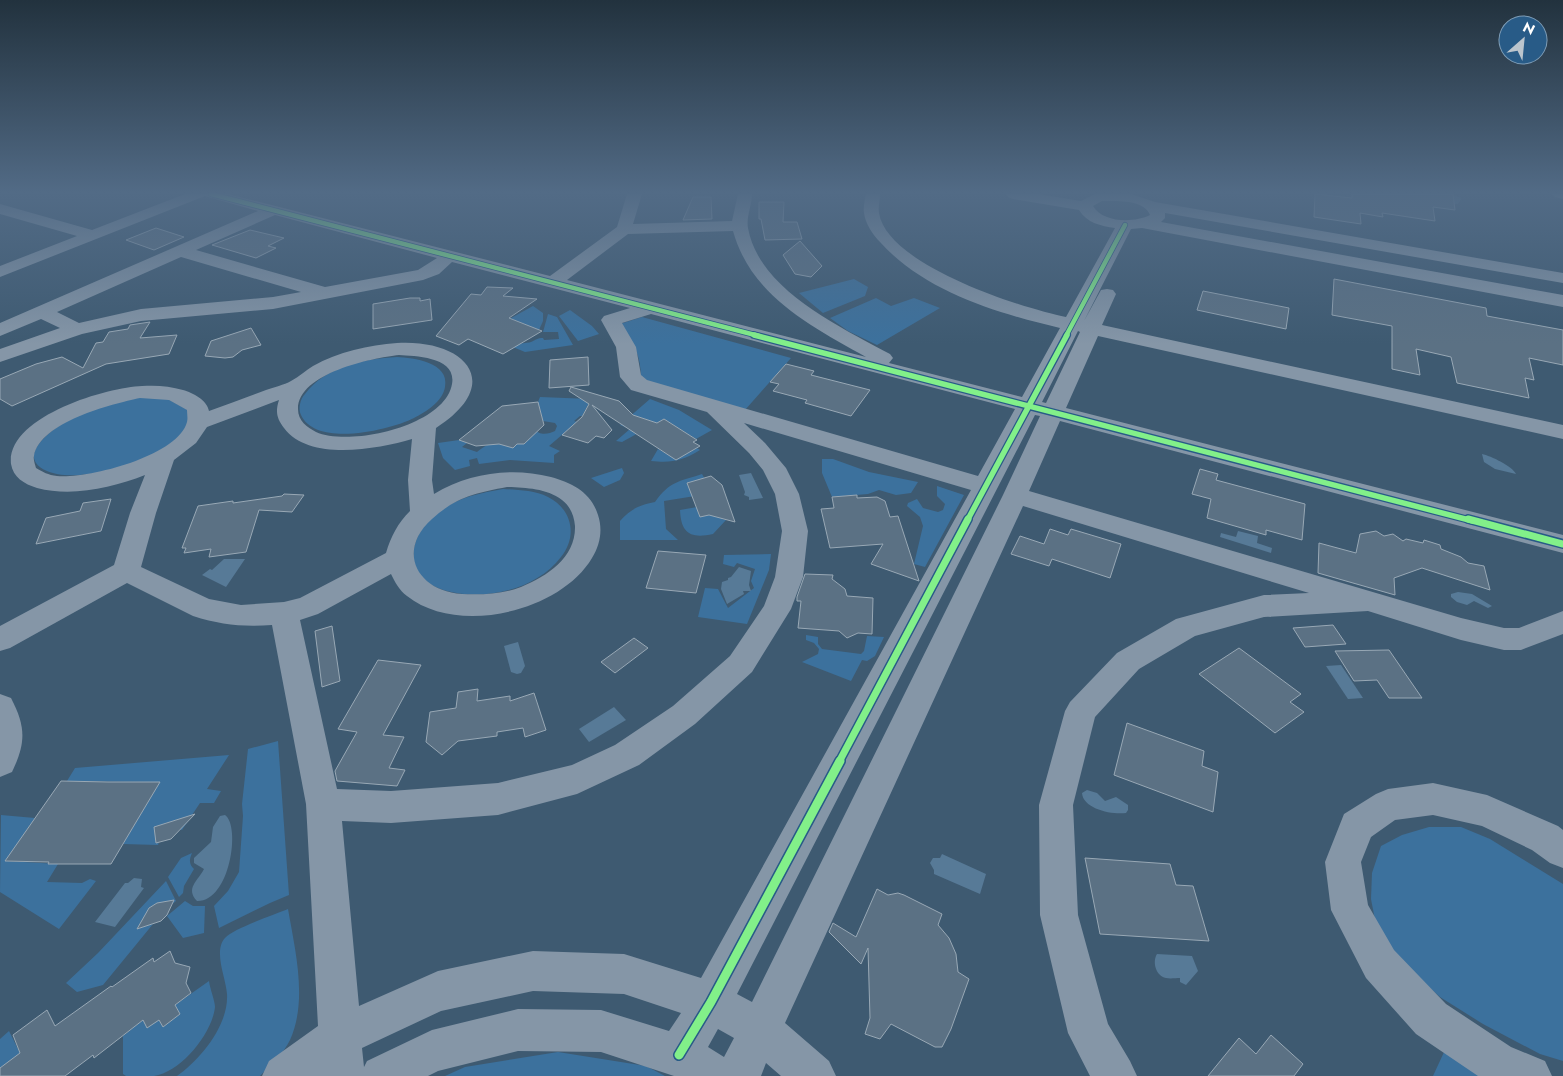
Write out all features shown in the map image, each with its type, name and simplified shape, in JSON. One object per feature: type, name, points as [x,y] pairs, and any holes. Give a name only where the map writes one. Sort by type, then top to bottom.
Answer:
[{"type":"street","points":[[0,272],[69,244]]},
{"type":"street","points":[[0,330],[196,244]]},
{"type":"street","points":[[408,244],[1563,544]]},
{"type":"street","points":[[554,282],[604,244]]},
{"type":"street","points":[[745,244],[752,261],[772,285],[799,308],[838,333],[917,376]]},
{"type":"street","points":[[891,244],[912,262],[948,284],[1004,307],[1082,326],[1563,432]]},
{"type":"street","points":[[679,1054],[711,1002],[984,486],[1040,408],[1123,244]]},
{"type":"street","points":[[1302,244],[1563,301]]},
{"type":"street","points":[[1356,244],[1563,278]]},
{"type":"street","points":[[180,251],[323,292]]},
{"type":"street","points":[[0,356],[77,329],[141,315],[273,302],[423,276],[450,255]]},
{"type":"street","points":[[652,308],[611,320],[626,347],[633,380],[639,385],[984,486]]},
{"type":"street","points":[[42,312],[77,329]]},
{"type":"street","points":[[399,349],[424,351],[444,356],[458,366],[464,380],[460,395],[447,410],[425,425],[397,436],[366,442],[336,443],[311,438],[294,429],[286,415],[288,400],[300,385],[319,371],[344,360],[371,352],[399,349]]},
{"type":"street","points":[[198,422],[300,385]]},
{"type":"street","points":[[140,392],[166,392],[187,398],[198,408],[198,422],[187,439],[164,456],[134,471],[100,481],[66,484],[40,480],[24,471],[22,456],[31,439],[52,422],[78,408],[109,398],[140,392]]},
{"type":"street","points":[[322,804],[391,807],[498,799],[577,779],[627,756],[684,715],[741,664],[777,609],[789,577],[795,531],[787,494],[774,468],[757,448],[715,408]]},
{"type":"street","points":[[738,1076],[1015,495],[1040,408]]},
{"type":"street","points":[[423,512],[420,480],[425,425]]},
{"type":"street","points":[[0,640],[126,571],[143,513],[164,456]]},
{"type":"street","points":[[507,479],[536,481],[561,488],[579,502],[589,520],[588,541],[576,563],[552,582],[522,597],[487,605],[453,604],[424,595],[406,579],[399,558],[402,542],[410,526],[423,512],[448,496],[477,484],[507,479]]},
{"type":"street","points":[[1015,495],[1461,629],[1504,639],[1521,639],[1563,622]]},
{"type":"street","points":[[126,571],[204,610],[241,616],[284,613],[308,606],[399,558]]},
{"type":"street","points":[[1115,1076],[1089,1033],[1060,915],[1056,805],[1081,712],[1128,661],[1186,627],[1264,606],[1369,601]]},
{"type":"street","points":[[284,613],[322,804],[343,1076]]},
{"type":"street","points":[[0,707],[8,733],[0,762]]},
{"type":"street","points":[[1530,1076],[1498,1064],[1431,1019],[1380,964],[1350,910],[1343,862],[1357,826],[1388,805],[1433,799],[1487,811],[1545,838],[1563,851]]},
{"type":"street","points":[[284,1076],[340,1036],[438,991],[533,971],[624,974],[711,1002],[760,1030],[814,1076]]},
{"type":"street","points":[[382,1076],[432,1051],[518,1030],[601,1031],[679,1054],[716,1076]]},
{"type":"shaded area","points":[[854,279],[868,287],[865,296],[823,313],[799,293]]},
{"type":"shaded area","points":[[876,298],[891,306],[914,298],[940,308],[877,345],[848,331],[830,318]]},
{"type":"shaded area","points":[[533,306],[543,313],[543,321],[539,330],[502,323]]},
{"type":"shaded area","points":[[570,310],[592,326],[599,334],[578,341],[559,316]]},
{"type":"shaded area","points":[[548,314],[557,317],[573,345],[525,352],[508,345],[531,342],[541,338],[544,340],[559,339],[558,332],[543,332]]},
{"type":"shaded area","points":[[642,317],[791,358],[745,410],[641,379],[640,363],[636,350],[620,324]]},
{"type":"shaded area","points":[[397,357],[421,360],[442,372],[445,379],[444,392],[433,406],[424,413],[403,423],[372,431],[337,434],[322,431],[309,425],[301,415],[300,407],[303,396],[323,377],[358,362]]},
{"type":"shaded area","points":[[143,396],[164,397],[188,410],[189,421],[181,435],[167,447],[126,466],[81,475],[62,475],[47,471],[36,463],[34,454],[39,444],[48,434],[74,416],[95,406]]},
{"type":"shaded area","points":[[540,397],[591,399],[582,416],[574,421],[577,422],[549,446],[560,451],[554,455],[554,463],[510,460],[479,464],[477,458],[469,460],[470,466],[455,470],[443,458],[438,443],[459,440],[467,443],[462,447],[477,452],[486,445],[494,443],[513,448],[517,444],[524,444],[535,429],[542,434],[555,431],[557,426],[555,423],[543,421],[538,402]]},
{"type":"shaded area","points":[[650,399],[679,410],[712,430],[696,439],[664,419],[622,442],[616,441],[630,429],[620,425]]},
{"type":"shaded area","points":[[697,448],[700,450],[682,459],[665,462],[651,461],[658,449],[672,457],[679,458]]},
{"type":"shaded area","points":[[1482,454],[1501,462],[1516,474],[1495,469],[1484,462]]},
{"type":"shaded area","points":[[822,459],[833,459],[869,472],[918,482],[911,493],[896,495],[879,490],[868,494],[832,497],[822,473]]},
{"type":"shaded area","points":[[622,468],[624,473],[620,480],[604,487],[591,478]]},
{"type":"shaded area","points":[[751,473],[763,498],[749,500],[749,497],[744,495],[745,492],[739,475]]},
{"type":"shaded area","points":[[702,474],[706,481],[687,483],[692,494],[695,496],[664,501],[666,529],[678,540],[620,540],[620,521],[628,513],[640,506],[655,502],[665,490],[675,483]]},
{"type":"shaded area","points":[[937,486],[964,495],[925,567],[914,564],[923,526],[920,517],[907,506],[908,503],[917,499],[923,508],[938,512],[943,510],[945,504],[937,496]]},
{"type":"shaded area","points":[[503,489],[537,493],[548,497],[563,508],[570,524],[571,532],[570,540],[561,557],[538,578],[509,590],[493,593],[477,595],[447,591],[433,586],[423,578],[417,569],[414,559],[414,548],[417,537],[424,526],[440,510],[457,501]]},
{"type":"shaded area","points":[[703,506],[698,512],[699,515],[725,514],[722,519],[726,520],[713,534],[693,535],[682,524],[680,510]]},
{"type":"shaded area","points":[[1238,531],[1258,536],[1257,543],[1272,548],[1271,553],[1220,537],[1221,533],[1236,537]]},
{"type":"shaded area","points":[[771,554],[769,570],[747,624],[698,617],[705,588],[718,589],[728,608],[754,588],[751,581],[755,569],[737,563],[734,567],[723,564],[724,555]]},
{"type":"shaded area","points":[[224,559],[245,559],[226,587],[202,575],[210,569],[212,570]]},
{"type":"shaded area","points":[[739,567],[751,571],[749,585],[751,591],[743,591],[744,594],[727,604],[721,589],[722,582],[728,580]]},
{"type":"shaded area","points":[[1458,592],[1472,594],[1492,606],[1488,608],[1474,601],[1467,605],[1457,602],[1451,597],[1451,594]]},
{"type":"shaded area","points":[[806,635],[818,637],[818,644],[822,649],[861,654],[864,651],[867,636],[884,637],[875,656],[867,661],[862,660],[851,681],[802,662],[818,654],[819,649],[814,643],[806,640]]},
{"type":"shaded area","points":[[518,642],[525,666],[521,673],[517,674],[511,672],[504,646]]},
{"type":"shaded area","points":[[1341,665],[1363,698],[1348,699],[1326,666]]},
{"type":"shaded area","points":[[614,707],[626,720],[589,742],[579,729]]},
{"type":"shaded area","points":[[278,741],[289,895],[219,928],[214,906],[228,891],[239,872],[243,816],[242,804],[248,749]]},
{"type":"shaded area","points":[[229,755],[207,789],[221,791],[214,803],[200,803],[182,830],[173,822],[165,823],[158,845],[123,844],[159,782],[67,781],[75,768]]},
{"type":"shaded area","points":[[1087,790],[1097,793],[1105,801],[1116,797],[1128,805],[1128,810],[1126,813],[1113,813],[1099,810],[1084,799],[1082,793]]},
{"type":"shaded area","points":[[1,815],[35,818],[6,861],[58,864],[47,882],[82,883],[90,879],[96,881],[59,929],[0,892]]},
{"type":"shaded area","points":[[225,815],[230,822],[232,847],[225,877],[218,890],[208,898],[197,901],[192,888],[204,869],[194,863],[194,858],[211,842],[213,827],[220,816]]},
{"type":"shaded area","points":[[1429,827],[1461,827],[1490,839],[1563,884],[1563,1061],[1540,1054],[1483,1024],[1440,997],[1402,963],[1376,925],[1371,899],[1372,873],[1381,846],[1402,835]]},
{"type":"shaded area","points":[[192,853],[190,862],[194,869],[184,886],[183,893],[179,897],[168,877],[181,858]]},
{"type":"shaded area","points":[[942,854],[986,874],[980,894],[934,874],[930,863],[933,858],[940,858]]},
{"type":"shaded area","points":[[134,878],[142,879],[141,887],[144,888],[115,927],[95,922],[125,883]]},
{"type":"shaded area","points":[[166,881],[176,901],[169,907],[157,903],[149,908],[144,919],[149,925],[153,924],[103,985],[77,992],[66,983],[98,953]]},
{"type":"shaded area","points":[[185,901],[193,906],[205,906],[204,933],[183,938],[167,916]]},
{"type":"shaded area","points":[[288,909],[299,992],[295,1025],[284,1050],[260,1076],[177,1076],[195,1061],[211,1041],[223,1018],[227,994],[220,950],[225,938],[245,926]]},
{"type":"shaded area","points":[[1157,954],[1192,956],[1198,971],[1186,985],[1180,982],[1180,978],[1163,977],[1157,972],[1155,961]]},
{"type":"shaded area","points":[[209,981],[215,1007],[213,1018],[202,1040],[194,1050],[184,1060],[164,1073],[154,1076],[126,1076],[123,1074],[123,1036],[143,1020],[159,1020],[163,1027],[180,1014],[175,1005]]},
{"type":"shaded area","points":[[9,1031],[20,1053],[0,1068],[0,1039]]},
{"type":"shaded area","points":[[1445,1050],[1493,1076],[1433,1076]]},
{"type":"shaded area","points":[[558,1052],[646,1066],[665,1076],[445,1076],[465,1067]]},
{"type":"building","points":[[138,244],[167,244],[154,250]]},
{"type":"building","points":[[272,244],[268,246],[276,248],[256,258],[212,245]]},
{"type":"building","points":[[796,244],[803,244],[822,266],[811,277],[795,274],[783,255]]},
{"type":"building","points":[[1334,279],[1486,308],[1487,316],[1563,330],[1563,365],[1529,358],[1534,380],[1525,378],[1529,398],[1457,383],[1451,357],[1416,349],[1420,375],[1392,369],[1392,326],[1332,315]]},
{"type":"building","points":[[487,287],[513,288],[503,296],[537,299],[509,318],[542,331],[503,354],[468,339],[459,345],[436,336],[471,294],[481,295]]},
{"type":"building","points":[[1203,291],[1289,308],[1286,329],[1197,310]]},
{"type":"building","points":[[420,298],[420,301],[430,299],[432,320],[373,329],[373,304]]},
{"type":"building","points":[[150,322],[140,338],[177,335],[169,354],[106,364],[12,406],[0,399],[0,379],[36,364],[62,357],[83,368],[96,343],[103,342],[109,332],[128,329],[130,325]]},
{"type":"building","points":[[251,328],[261,345],[242,350],[233,357],[205,356],[211,341]]},
{"type":"building","points":[[588,357],[589,385],[549,388],[550,360]]},
{"type":"building","points":[[786,364],[814,371],[811,375],[870,390],[851,416],[805,403],[807,400],[773,391],[779,384],[770,382]]},
{"type":"building","points":[[571,387],[619,401],[633,415],[657,423],[664,419],[697,440],[693,442],[700,446],[676,460],[592,405],[612,430],[604,438],[596,436],[588,443],[562,435],[582,417],[589,404],[569,391]]},
{"type":"building","points":[[538,402],[544,425],[524,444],[517,444],[513,448],[499,444],[476,446],[459,440],[502,406]]},
{"type":"building","points":[[1200,469],[1218,474],[1216,480],[1305,504],[1302,540],[1266,530],[1266,535],[1207,518],[1211,499],[1192,494]]},
{"type":"building","points":[[711,476],[722,485],[735,522],[709,515],[700,517],[687,483]]},
{"type":"building","points":[[284,494],[304,495],[292,512],[259,510],[246,552],[209,557],[211,549],[184,553],[186,548],[182,548],[198,506],[233,501],[233,503],[282,496]]},
{"type":"building","points":[[857,495],[857,498],[877,497],[885,501],[890,517],[898,516],[919,581],[871,564],[883,544],[830,548],[821,509],[834,508],[832,497]]},
{"type":"building","points":[[111,499],[101,531],[36,544],[46,518],[80,511],[83,503]]},
{"type":"building","points":[[1050,529],[1068,535],[1071,529],[1121,544],[1110,578],[1052,559],[1049,566],[1011,554],[1020,536],[1044,544]]},
{"type":"building","points":[[1376,531],[1384,536],[1393,534],[1403,541],[1406,539],[1423,543],[1424,540],[1440,545],[1441,549],[1461,557],[1468,563],[1484,566],[1490,590],[1422,568],[1394,578],[1395,595],[1318,573],[1319,543],[1356,553],[1360,534]]},
{"type":"building","points":[[658,551],[706,555],[696,593],[646,588]]},
{"type":"building","points":[[805,574],[833,575],[832,579],[845,589],[847,596],[873,598],[872,634],[858,633],[847,638],[839,631],[798,628],[801,601],[797,601],[797,597]]},
{"type":"building","points":[[1333,625],[1346,644],[1305,647],[1293,628]]},
{"type":"building","points":[[332,626],[340,681],[322,687],[315,631]]},
{"type":"building","points":[[634,638],[648,648],[615,673],[601,662]]},
{"type":"building","points":[[1239,648],[1301,694],[1290,702],[1304,712],[1275,733],[1199,674]]},
{"type":"building","points":[[1389,650],[1422,698],[1389,698],[1377,680],[1354,681],[1335,651]]},
{"type":"building","points":[[378,660],[421,665],[383,735],[404,737],[389,768],[405,770],[397,786],[337,781],[335,771],[357,732],[338,729]]},
{"type":"building","points":[[478,689],[477,701],[510,696],[510,701],[534,693],[546,730],[525,737],[523,728],[497,732],[497,736],[458,741],[442,755],[426,742],[430,712],[456,708],[458,692]]},
{"type":"building","points":[[1127,723],[1204,751],[1202,766],[1218,772],[1213,812],[1114,775]]},
{"type":"building","points":[[61,781],[160,782],[111,864],[48,864],[49,862],[5,861]]},
{"type":"building","points":[[195,814],[171,839],[156,843],[154,827]]},
{"type":"building","points":[[1085,858],[1170,864],[1176,885],[1193,886],[1209,941],[1100,934]]},
{"type":"building","points":[[877,889],[888,895],[898,893],[904,895],[942,914],[938,925],[949,938],[956,954],[958,972],[969,979],[951,1029],[942,1047],[935,1047],[891,1024],[880,1039],[865,1034],[870,1018],[868,948],[861,964],[829,932],[833,923],[856,937]]},
{"type":"building","points":[[174,900],[167,915],[161,921],[137,929],[149,908],[157,903]]},
{"type":"building","points":[[170,951],[175,963],[190,967],[186,983],[191,993],[175,1005],[180,1014],[163,1027],[159,1020],[147,1028],[143,1020],[94,1058],[93,1055],[65,1076],[0,1076],[0,1068],[20,1053],[13,1035],[47,1010],[55,1026],[153,958],[154,962]]},
{"type":"building","points":[[1271,1035],[1303,1064],[1294,1076],[1208,1076],[1239,1038],[1256,1054]]},
{"type":"cycle path","points":[[405,244],[1563,544]]},
{"type":"cycle path","points":[[679,1055],[711,1002],[1115,244]]}]
